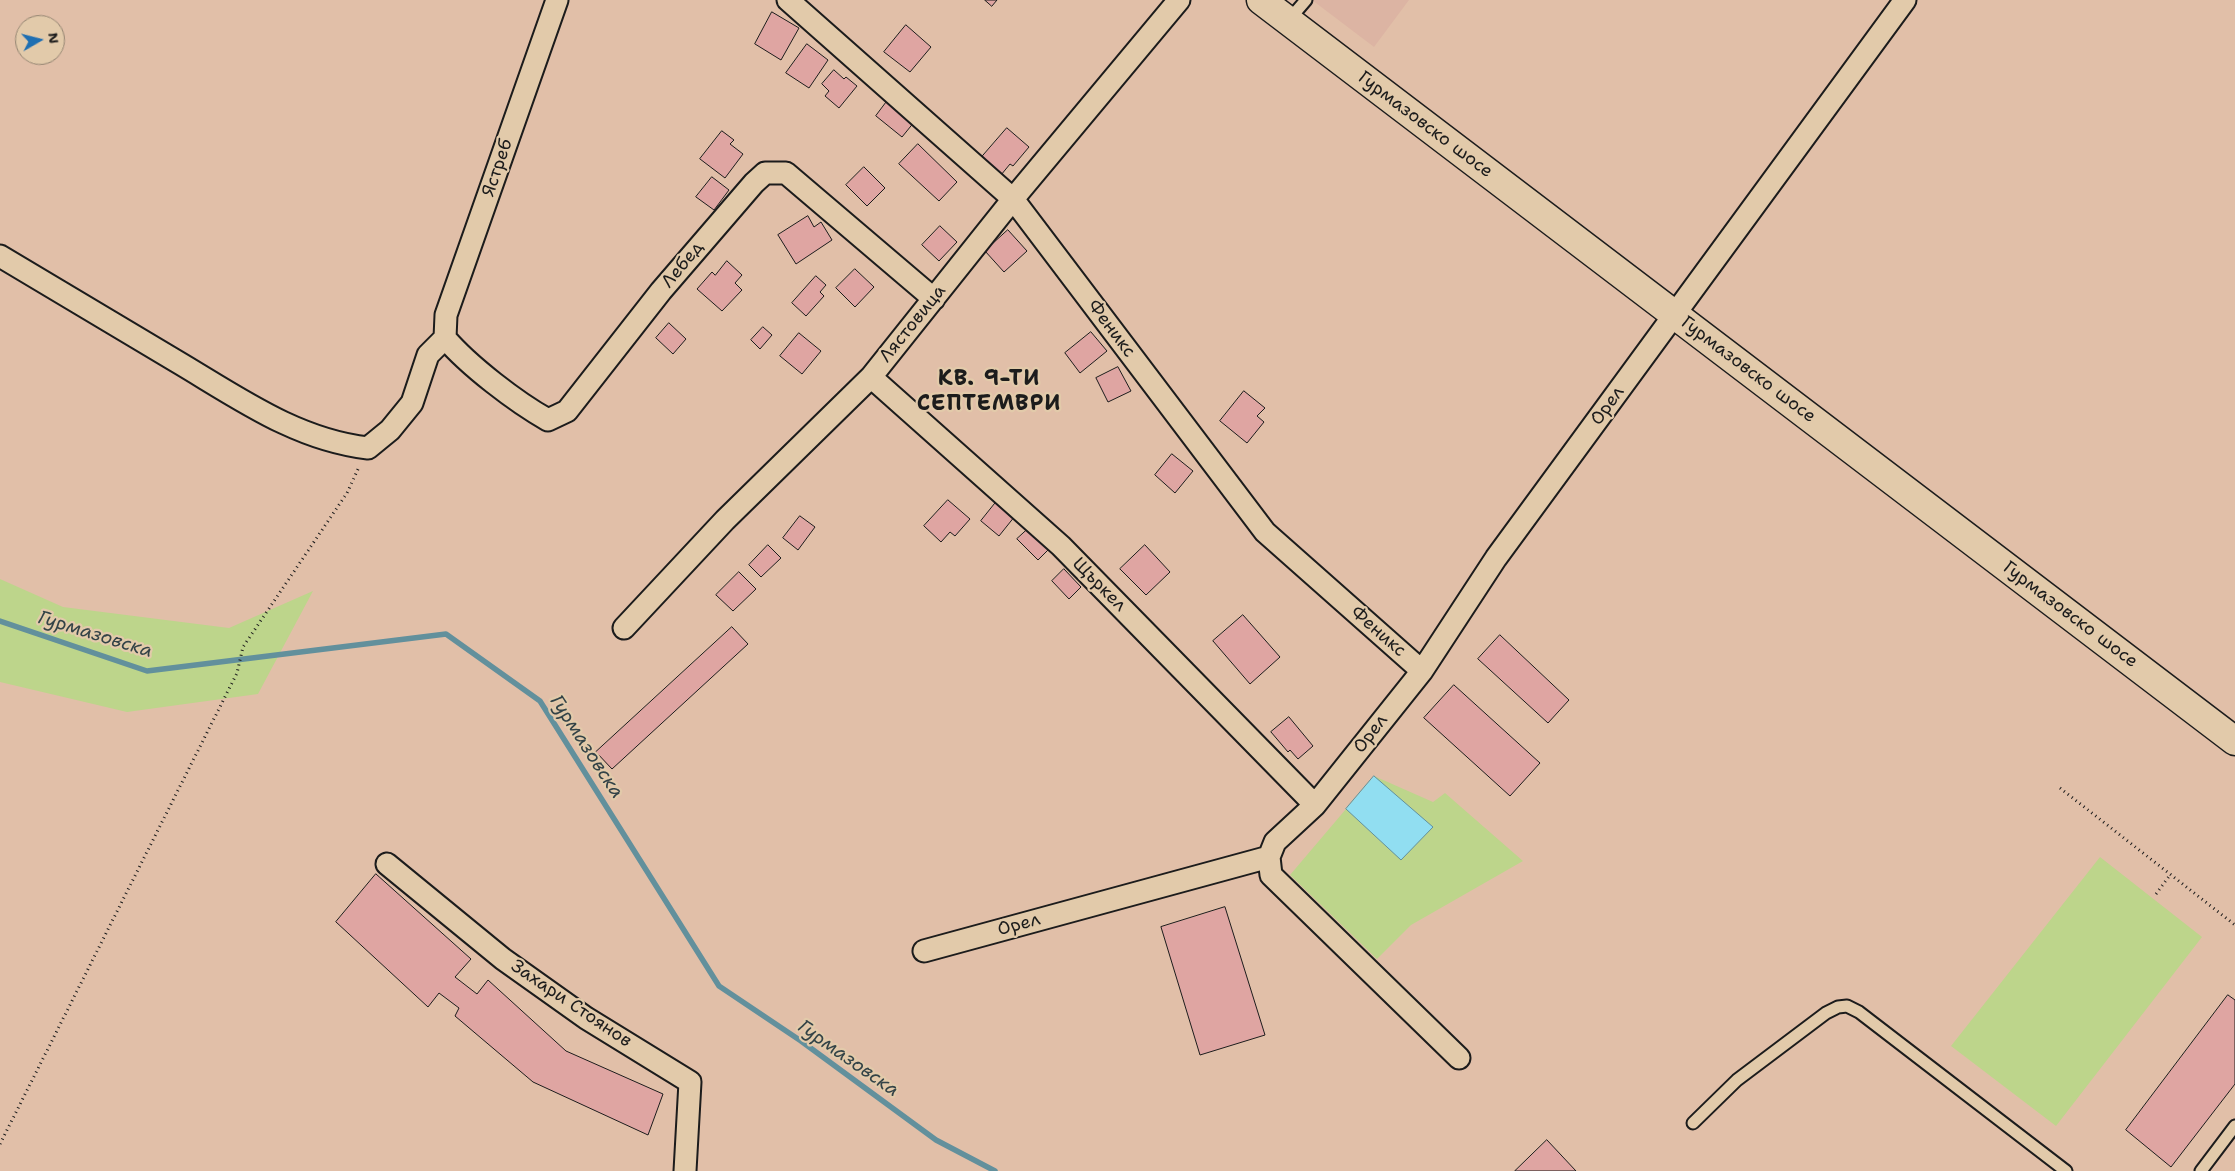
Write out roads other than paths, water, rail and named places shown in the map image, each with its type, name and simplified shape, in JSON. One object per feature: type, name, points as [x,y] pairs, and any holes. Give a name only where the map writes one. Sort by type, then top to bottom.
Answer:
[{"type":"street","name":"Ястреб","points":[[445,338],[446,315],[557,0]]},
{"type":"street","name":"Феникс","points":[[788,0],[1013,199],[1265,532],[1422,670]]},
{"type":"street","name":"Лястовица","points":[[624,628],[725,520],[871,377],[1013,199],[1179,0]]},
{"type":"street","name":"Гурмазовско шосе","points":[[1261,0],[2235,741]]},
{"type":"street","name":"Орел","points":[[924,951],[1269,857],[1275,842],[1315,805],[1422,670],[1496,558],[1905,0]]},
{"type":"street","name":"Лебед","points":[[445,338],[459,354],[532,411],[548,420],[567,411],[661,292],[754,183],[765,173],[786,173],[934,300]]},
{"type":"street","points":[[0,256],[262,412],[325,440],[368,448],[390,430],[412,403],[428,356],[445,338]]},
{"type":"street","name":"Щъркел","points":[[871,377],[1061,546],[1315,805]]},
{"type":"street","points":[[1269,857],[1271,875],[1459,1058]]},
{"type":"street","name":"Захари Стоянов","points":[[387,864],[503,959],[586,1018],[690,1082],[685,1171]]},
{"type":"lane","points":[[1288,21],[1306,0]]},
{"type":"lane","points":[[1693,1124],[1737,1080],[1800,1031],[1826,1013],[1847,1006],[1859,1012],[2066,1171]]},
{"type":"lane","points":[[2201,1171],[2235,1126]]},
{"type":"water","points":[[1374,776],[1433,827],[1401,860],[1346,809]]},
{"type":"waterway","name":"Гурмазовска","points":[[0,621],[147,671],[446,634],[540,701],[719,986],[801,1041],[936,1140],[995,1171]]},
{"type":"district","name":"КВ. 9-ТИ СЕПТЕМВРИ","points":[[989,392]]}]
